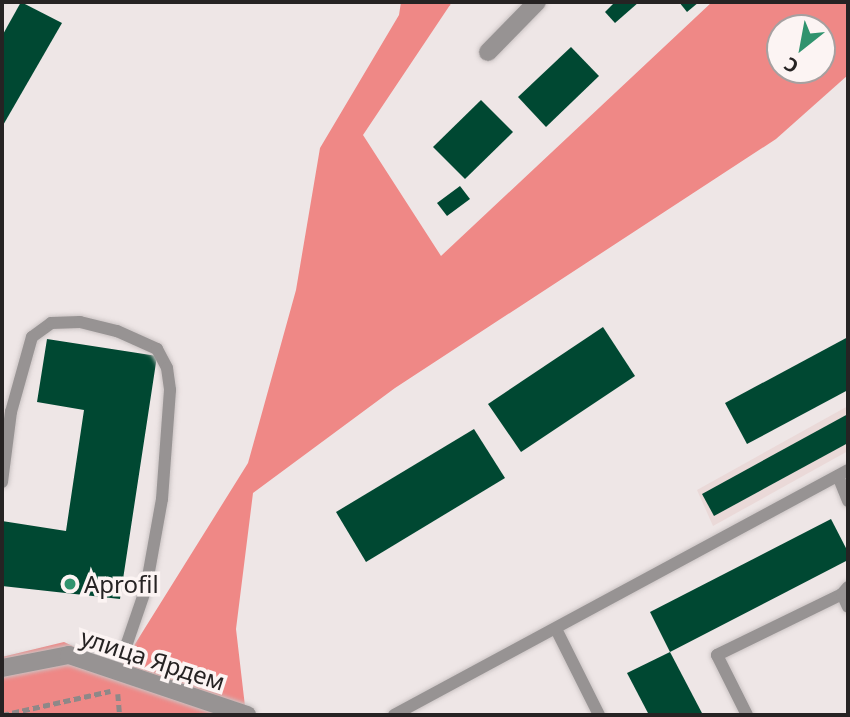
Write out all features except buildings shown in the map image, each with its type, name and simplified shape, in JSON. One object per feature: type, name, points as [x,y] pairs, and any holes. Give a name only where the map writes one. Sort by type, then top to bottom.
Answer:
[{"type":"street","points":[[488,52],[537,2]]},
{"type":"street","name":"улица Ярдем","points":[[2,668],[69,655],[247,715]]},
{"type":"lane","points":[[2,482],[11,412],[32,337],[51,323],[80,322],[117,331],[157,349],[167,368],[170,390],[162,499],[146,588],[126,646]]},
{"type":"lane","points":[[394,715],[843,473],[848,501]]},
{"type":"lane","points":[[747,715],[717,655],[845,590],[848,607]]},
{"type":"lane","points":[[556,629],[599,715]]},
{"type":"path","points":[[2,715],[118,690],[120,715]]},
{"type":"shaded area","points":[[401,2],[452,2],[363,135],[441,256],[712,2],[848,2],[848,75],[776,139],[395,388],[253,493],[236,629],[246,715],[2,715],[2,657],[64,642],[120,668],[248,463],[296,290],[320,148],[399,15]]},
{"type":"shaded area","points":[[848,406],[848,451],[713,526],[697,490]]},
{"type":"place","name":"Aprofil","points":[[70,584]]}]
